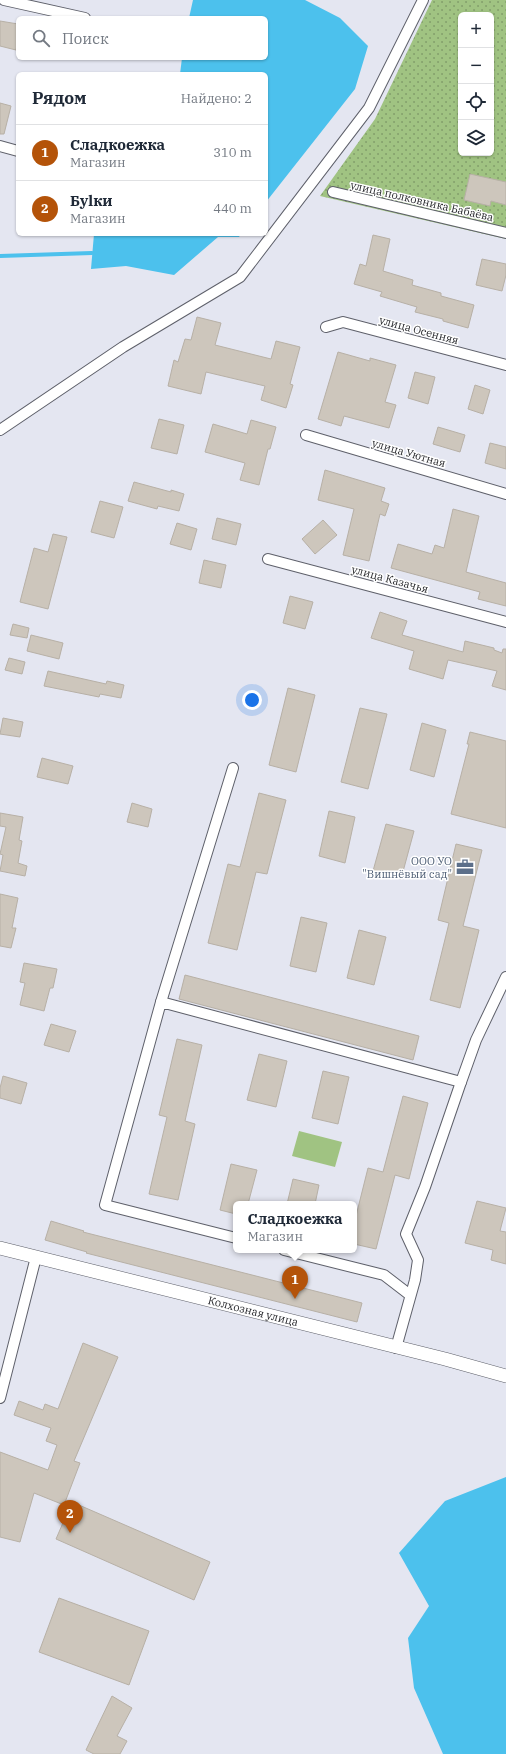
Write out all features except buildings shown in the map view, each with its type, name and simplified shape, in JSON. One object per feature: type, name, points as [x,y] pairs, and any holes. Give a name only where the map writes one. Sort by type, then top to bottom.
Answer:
[{"type":"street","points":[[4,0],[76,16]]},
{"type":"street","points":[[0,430],[123,347],[240,277],[369,108],[423,0]]},
{"type":"street","points":[[0,146],[16,150]]},
{"type":"street","name":"улица полковника Бабаёва","points":[[333,192],[506,233]]},
{"type":"street","name":"улица Осенняя","points":[[326,327],[342,322],[506,365]]},
{"type":"street","name":"улица Уютная","points":[[306,435],[506,494]]},
{"type":"street","name":"улица Казачья","points":[[268,559],[506,622]]},
{"type":"street","points":[[233,768],[162,1002],[105,1205],[233,1237]]},
{"type":"street","points":[[396,1348],[415,1280],[418,1260],[406,1234],[425,1187],[476,1040],[506,977]]},
{"type":"street","points":[[162,1002],[461,1082]]},
{"type":"street","name":"Колхозная улица","points":[[0,1248],[506,1376]]},
{"type":"street","points":[[296,1253],[384,1275],[410,1295]]},
{"type":"street","points":[[0,1398],[36,1258]]},
{"type":"green space","points":[[432,0],[506,0],[506,239],[320,196],[375,119]]},
{"type":"green space","points":[[299,1131],[342,1142],[335,1167],[292,1156]]},
{"type":"water","points":[[193,0],[305,0],[340,18],[368,46],[355,89],[268,199],[268,72],[180,72],[182,60],[268,60],[268,16],[189,16]]},
{"type":"water","points":[[94,236],[240,236],[218,237],[174,275],[126,266],[91,269]]},
{"type":"water","points":[[506,1477],[506,1754],[443,1754],[414,1688],[408,1638],[429,1606],[399,1553],[445,1501]]},
{"type":"waterway","points":[[0,256],[92,253]]},
{"type":"place","name":"ООО УО \"Вишнёвый сад\"","points":[[465,867]]},
{"type":"place","name":"Сладкоежка","points":[[295,1299]]},
{"type":"place","name":"Буlки","points":[[70,1533]]}]
